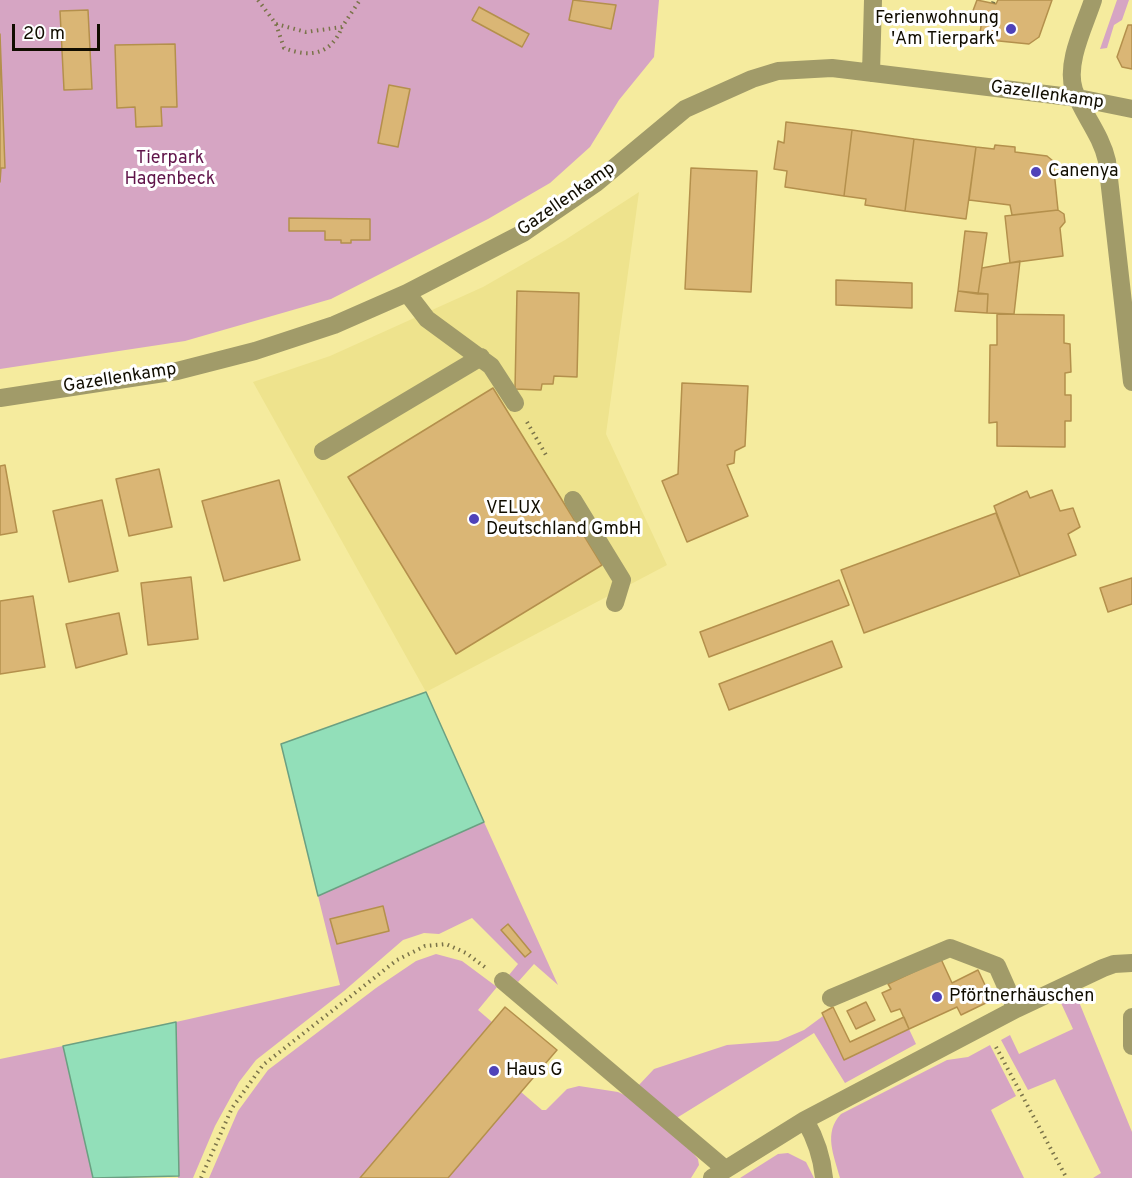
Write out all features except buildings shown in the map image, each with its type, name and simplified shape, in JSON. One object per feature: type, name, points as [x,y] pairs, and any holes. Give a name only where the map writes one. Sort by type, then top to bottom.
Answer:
[{"type":"street","points":[[871,73],[873,0]]},
{"type":"street","points":[[1093,0],[1076,53],[1072,73],[1073,88],[1099,136],[1107,161],[1132,382]]},
{"type":"street","name":"Gazellenkamp","points":[[0,398],[177,371],[243,354],[334,325],[407,293],[523,233],[596,183],[685,109],[719,92],[760,76],[803,68],[832,68],[1078,98],[1132,109]]},
{"type":"street","points":[[407,293],[427,319],[491,366],[515,403]]},
{"type":"street","points":[[323,451],[481,357]]},
{"type":"street","points":[[573,500],[622,580],[615,603]]},
{"type":"street","points":[[831,998],[950,948],[997,966],[1016,1009]]},
{"type":"street","points":[[503,981],[718,1173],[805,1120],[1016,1009],[1103,968],[1132,963]]},
{"type":"street","points":[[1132,1017],[1132,1046]]},
{"type":"street","points":[[805,1120],[815,1138],[824,1178]]},
{"type":"path","points":[[258,0],[276,24],[284,48],[301,55],[322,51],[337,40],[342,27],[360,0]]},
{"type":"path","points":[[276,24],[306,32],[342,27]]},
{"type":"path","points":[[515,403],[546,455]]},
{"type":"path","points":[[201,1178],[232,1108],[263,1065],[397,960],[425,946],[446,944],[466,953],[503,981]]},
{"type":"path","points":[[985,1025],[1066,1177]]},
{"type":"shaded area","points":[[639,192],[606,434],[667,565],[426,692],[253,382],[330,356],[483,287],[565,240]]},
{"type":"shaded area","points":[[426,692],[484,822],[318,896],[281,744]]},
{"type":"shaded area","points":[[176,1022],[179,1176],[93,1178],[63,1046]]},
{"type":"green space","name":"Tierpark Hagenbeck","points":[[0,0],[659,0],[654,57],[619,100],[590,147],[550,183],[488,219],[331,299],[185,341],[0,369]]},
{"type":"green space","points":[[1117,0],[1129,0],[1122,20],[1114,25],[1107,48],[1100,49]]},
{"type":"green space","points":[[484,822],[558,985],[534,964],[518,982],[509,975],[518,964],[472,918],[439,934],[424,933],[403,940],[344,991],[256,1060],[239,1082],[215,1126],[193,1178],[178,1178],[176,1022],[340,985],[318,896]]},
{"type":"green space","points":[[436,954],[462,961],[497,987],[478,1010],[492,1022],[360,1178],[209,1178],[238,1111],[268,1070],[376,988],[416,961]]},
{"type":"green space","points":[[1077,997],[1132,1132],[1132,1178],[1093,1178],[1101,1173],[1055,1079],[1028,1090],[1001,1040],[1010,1035],[1019,1054],[1073,1029],[1061,1003]]},
{"type":"green space","points":[[823,1016],[844,1059],[909,1029],[916,1044],[845,1083],[814,1033],[675,1119],[638,1086],[654,1069],[727,1045],[778,1041],[804,1030]]},
{"type":"green space","points":[[990,1045],[1016,1096],[991,1110],[1024,1178],[840,1178],[831,1137],[832,1129],[841,1114],[947,1060],[968,1057]]},
{"type":"green space","points":[[63,1046],[93,1178],[0,1178],[0,1059]]},
{"type":"green space","points":[[579,1086],[618,1092],[631,1098],[698,1159],[699,1165],[691,1178],[448,1178],[521,1092],[542,1110],[546,1110],[567,1089]]},
{"type":"green space","points":[[788,1153],[806,1162],[814,1178],[740,1178],[778,1154]]},
{"type":"place","name":"Ferienwohnung 'Am Tierpark'","points":[[1011,29]]},
{"type":"place","name":"Canenya","points":[[1036,172]]},
{"type":"place","name":"VELUX Deutschland GmbH","points":[[474,519]]},
{"type":"place","name":"Pförtnerhäuschen","points":[[937,997]]},
{"type":"place","name":"Haus G","points":[[494,1071]]}]
